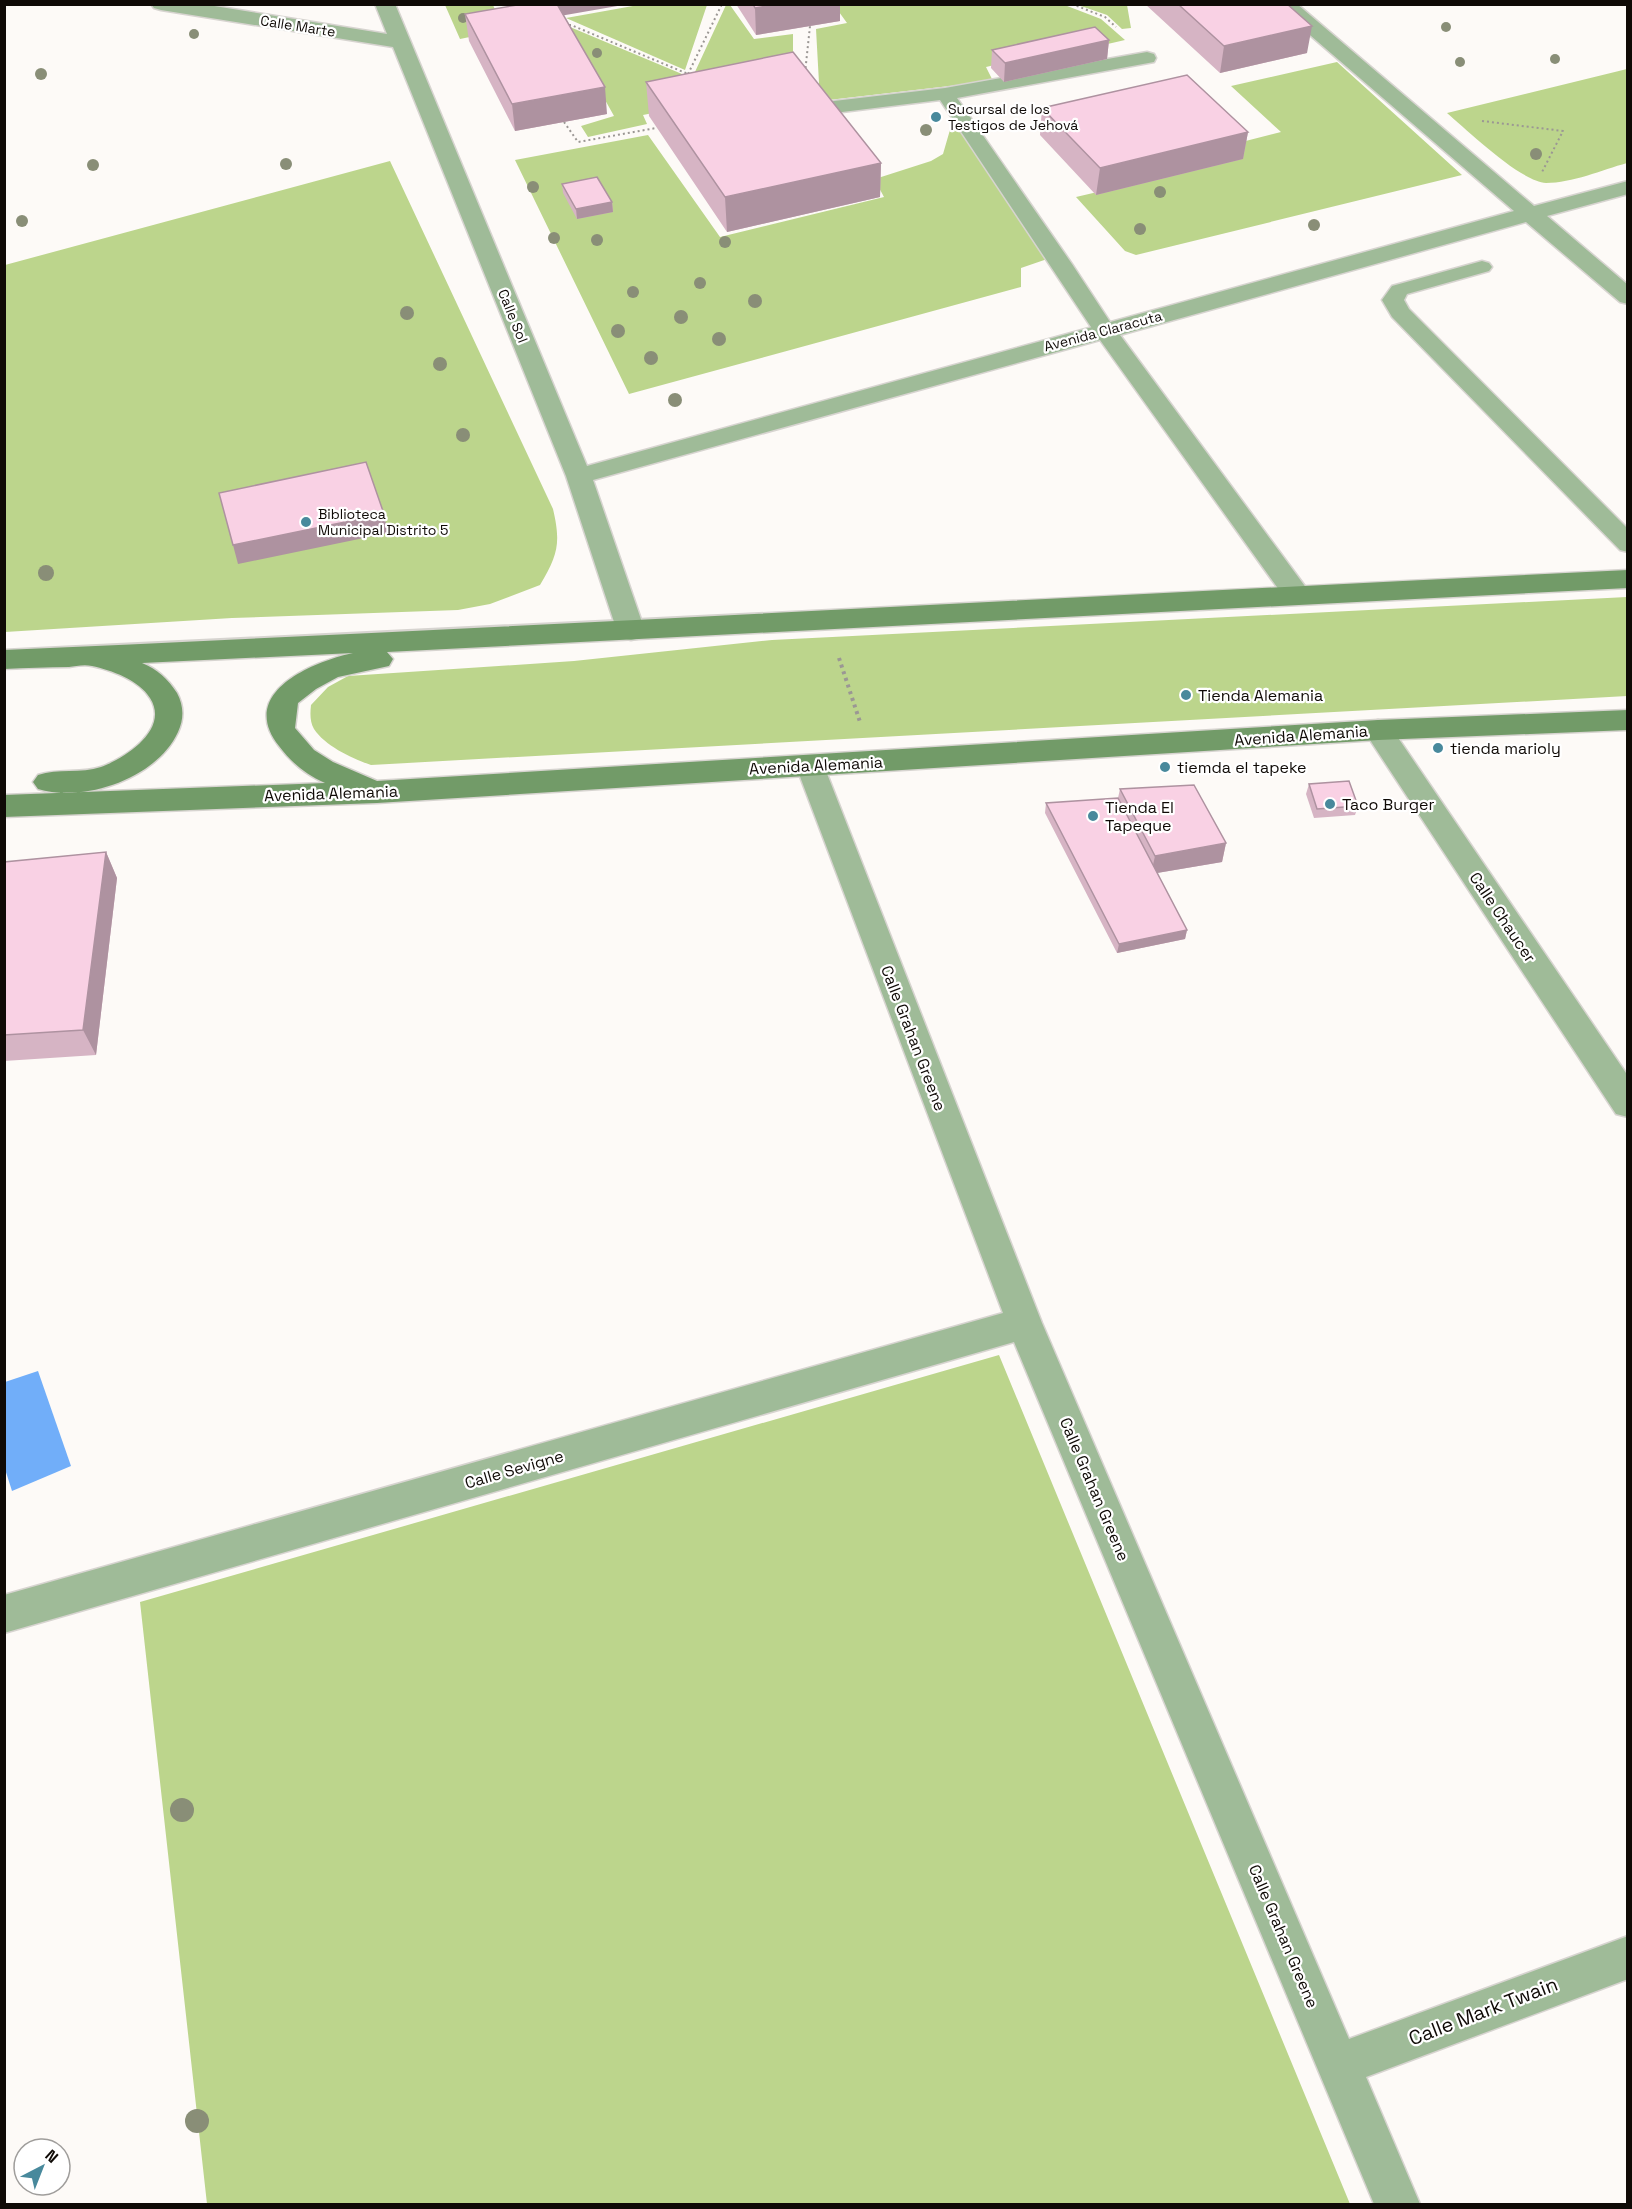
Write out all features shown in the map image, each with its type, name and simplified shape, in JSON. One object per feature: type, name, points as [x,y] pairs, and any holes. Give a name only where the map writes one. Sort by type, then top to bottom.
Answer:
[{"type":"main road","points":[[4,660],[631,631],[1628,579]]},
{"type":"main road","points":[[377,792],[337,778],[313,765],[296,752],[281,728],[284,699],[301,684],[326,669],[350,662],[484,648],[535,634]]},
{"type":"main road","points":[[4,785],[98,779],[114,774],[152,750],[165,732],[170,712],[165,698],[152,681],[126,668],[91,656]]},
{"type":"main road","name":"Avenida Alemania","points":[[4,806],[377,792],[1378,730],[1628,720]]},
{"type":"street","name":"Calle Marte","points":[[161,4],[399,42]]},
{"type":"street","name":"Calle Sol","points":[[385,4],[579,476],[631,631]]},
{"type":"street","points":[[1284,4],[1628,297]]},
{"type":"street","name":"Avenida Claracuta","points":[[579,476],[1628,187]]},
{"type":"street","points":[[1105,331],[1297,595]]},
{"type":"street","name":"Calle Chaucer","points":[[1378,730],[1628,1104]]},
{"type":"street","name":"Calle Grahan Greene","points":[[810,766],[1024,1323],[1397,2205]]},
{"type":"street","name":"Calle Sevigne","points":[[4,1614],[1024,1323]]},
{"type":"street","name":"Calle Mark Twain","points":[[1339,2065],[1628,1957]]},
{"type":"lane","points":[[834,107],[945,94],[1147,58]]},
{"type":"lane","points":[[945,94],[1062,264],[1105,331]]},
{"type":"lane","points":[[1482,267],[1400,290],[1393,300],[1400,312],[1628,544]]},
{"type":"path","points":[[688,74],[722,4]]},
{"type":"path","points":[[557,26],[571,25],[688,74],[693,82]]},
{"type":"path","points":[[805,78],[810,26]]},
{"type":"path","points":[[1480,121],[1563,131],[1536,184]]},
{"type":"path","points":[[564,122],[578,142],[657,128]]},
{"type":"path","points":[[828,620],[874,762]]},
{"type":"green space","points":[[644,4],[707,5],[685,70],[566,18]]},
{"type":"green space","points":[[1062,4],[1101,19],[1125,40],[1099,46],[1093,42],[986,67],[993,81],[820,101],[816,29],[847,23],[834,5]]},
{"type":"green space","points":[[445,5],[493,5],[504,30],[460,39]]},
{"type":"green space","points":[[726,5],[730,5],[754,39],[793,34],[793,83],[694,74]]},
{"type":"green space","points":[[1078,5],[1127,5],[1131,28],[1122,29],[1107,15]]},
{"type":"green space","points":[[570,27],[682,74],[703,103],[643,115],[647,124],[588,137],[581,126],[614,116],[565,28]]},
{"type":"green space","points":[[1337,62],[1462,175],[1136,255],[1125,251],[1076,197],[1243,158],[1230,145],[1281,132],[1231,86]]},
{"type":"green space","points":[[1627,69],[1627,163],[1576,179],[1546,183],[1523,174],[1495,154],[1447,113]]},
{"type":"green space","points":[[954,116],[1053,257],[1021,268],[1021,287],[629,394],[515,160],[648,135],[720,237],[884,197],[877,184],[878,178],[931,161],[943,154]]},
{"type":"green space","points":[[390,161],[553,509],[557,531],[556,548],[551,565],[540,585],[490,604],[458,610],[232,618],[5,632],[5,265]]},
{"type":"green space","points":[[1627,597],[1627,696],[371,765],[325,741],[314,729],[311,718],[311,705],[328,687],[348,676],[574,661],[772,640]]},
{"type":"green space","points":[[999,1355],[1350,2204],[207,2204],[140,1602]]},
{"type":"water","points":[[38,1371],[71,1466],[12,1491],[5,1469],[5,1382]]},
{"type":"building","points":[[523,4],[557,4],[605,87],[512,104],[465,14]]},
{"type":"building","points":[[753,4],[778,4],[755,8]]},
{"type":"building","points":[[1178,4],[1287,4],[1312,26],[1224,46]]},
{"type":"building","points":[[1095,27],[1109,40],[1005,63],[992,50]]},
{"type":"building","points":[[793,52],[881,163],[725,197],[646,82]]},
{"type":"building","points":[[1187,75],[1248,132],[1100,168],[1042,108]]},
{"type":"building","points":[[597,177],[612,202],[576,209],[562,184]]},
{"type":"building","name":"Biblioteca Municipal Distrito 5","points":[[366,462],[384,514],[233,545],[219,493]]},
{"type":"building","points":[[1349,781],[1358,806],[1317,809],[1309,784]]},
{"type":"building","points":[[1194,785],[1226,843],[1155,856],[1120,789]]},
{"type":"building","points":[[1118,798],[1187,930],[1119,944],[1046,803]]},
{"type":"building","points":[[106,852],[83,1030],[4,1035],[4,862]]},
{"type":"place","name":"Sucursal de los Testigos de Jehová","points":[[936,117]]},
{"type":"place","name":"Biblioteca Municipal Distrito 5","points":[[306,522]]},
{"type":"place","name":"Tienda Alemania","points":[[1186,695]]},
{"type":"place","name":"tienda marioly","points":[[1438,748]]},
{"type":"place","name":"tiemda el tapeke","points":[[1165,767]]},
{"type":"place","name":"Taco Burger","points":[[1330,804]]},
{"type":"place","name":"Tienda El Tapeque","points":[[1093,816]]}]
